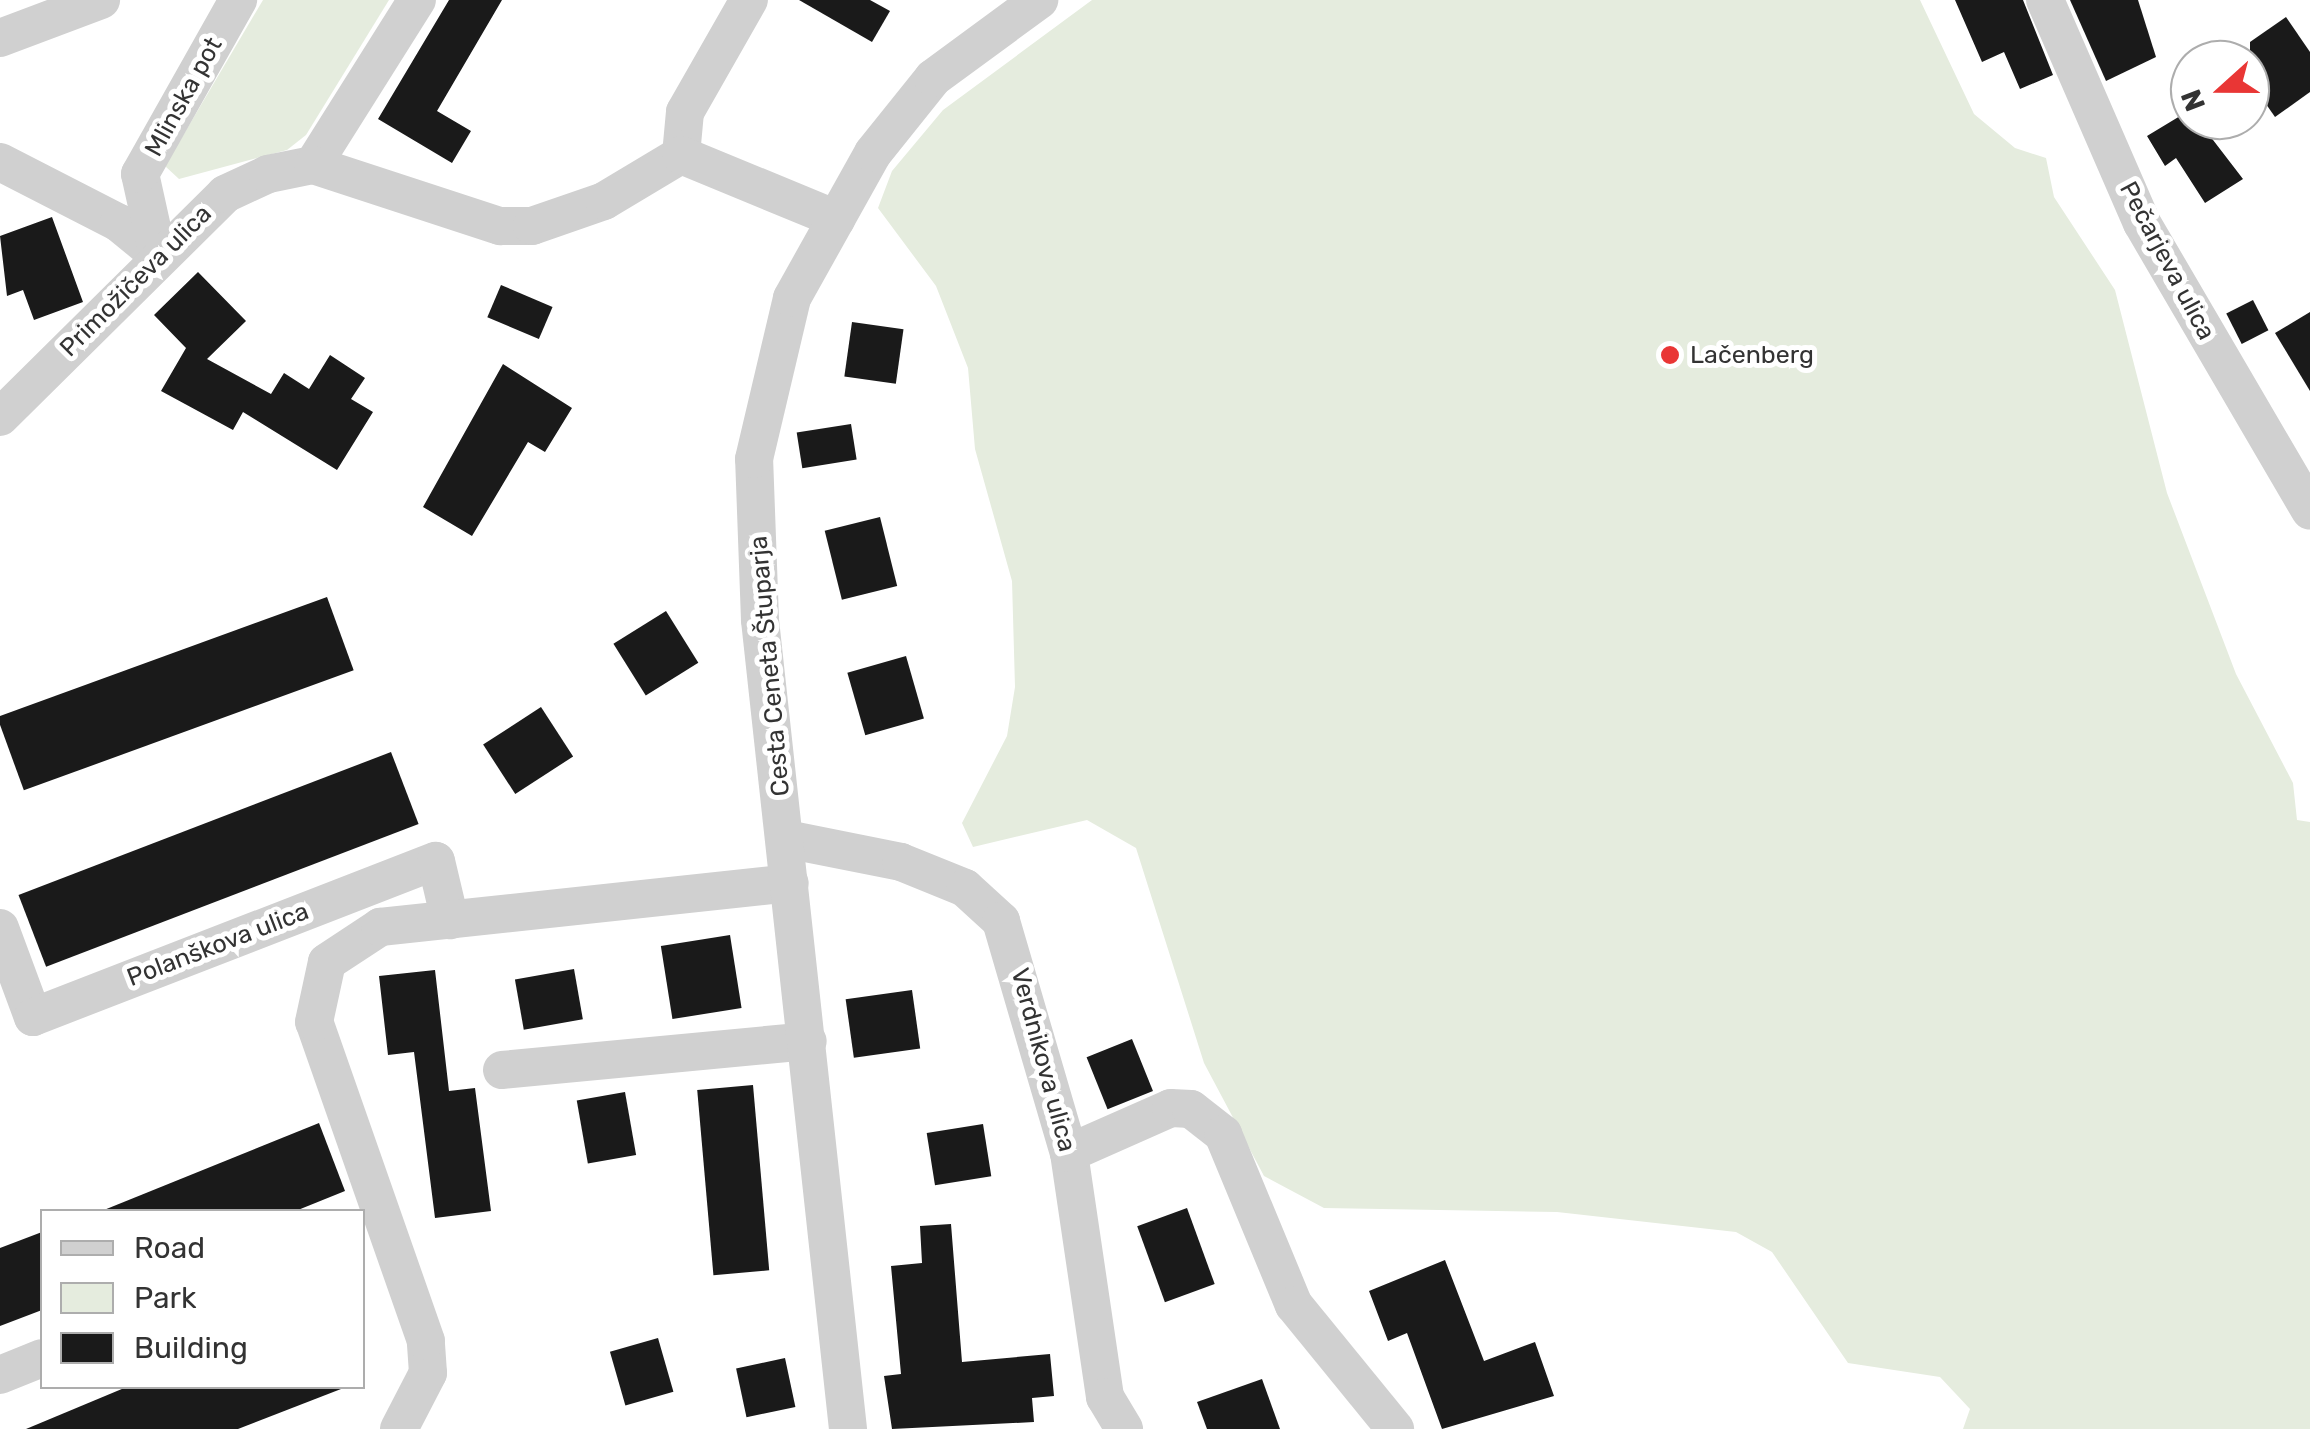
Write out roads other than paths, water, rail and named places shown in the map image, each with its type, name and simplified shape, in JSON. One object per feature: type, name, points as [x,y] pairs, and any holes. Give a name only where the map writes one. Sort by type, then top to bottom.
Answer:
[{"type":"street","points":[[0,38],[101,0]]},
{"type":"street","name":"Mlinska pot","points":[[158,255],[140,174],[238,0]]},
{"type":"street","points":[[417,0],[313,166],[500,226],[532,226],[604,201],[680,155]]},
{"type":"street","points":[[680,155],[685,112],[749,0]]},
{"type":"street","name":"Cesta Ceneta Štuparja","points":[[848,1429],[760,620],[754,459],[792,298],[836,219],[933,78],[1039,0]]},
{"type":"street","name":"Pečarjeva ulica","points":[[2046,0],[2142,222],[2310,511]]},
{"type":"street","points":[[680,155],[836,219]]},
{"type":"street","points":[[0,162],[119,224],[158,255]]},
{"type":"street","name":"Primožičeva ulica","points":[[0,417],[158,255],[225,194],[313,166]]},
{"type":"street","name":"Verdnikova ulica","points":[[786,839],[901,862],[964,888],[1002,921],[1069,1153],[1107,1418]]},
{"type":"street","name":"Polanškova ulica","points":[[0,928],[33,1017],[436,861],[450,920]]},
{"type":"street","name":"Polanškova ulica","points":[[399,1429],[420,1399],[427,1357],[372,1225],[314,1022],[315,992],[346,942],[380,927],[790,882]]},
{"type":"street","points":[[502,1070],[808,1041]]},
{"type":"street","points":[[1069,1153],[1171,1108],[1191,1109],[1223,1134],[1294,1305],[1394,1429]]},
{"type":"street","points":[[0,1375],[40,1359]]},
{"type":"place","name":"Lačenberg","points":[[1670,355]]}]
